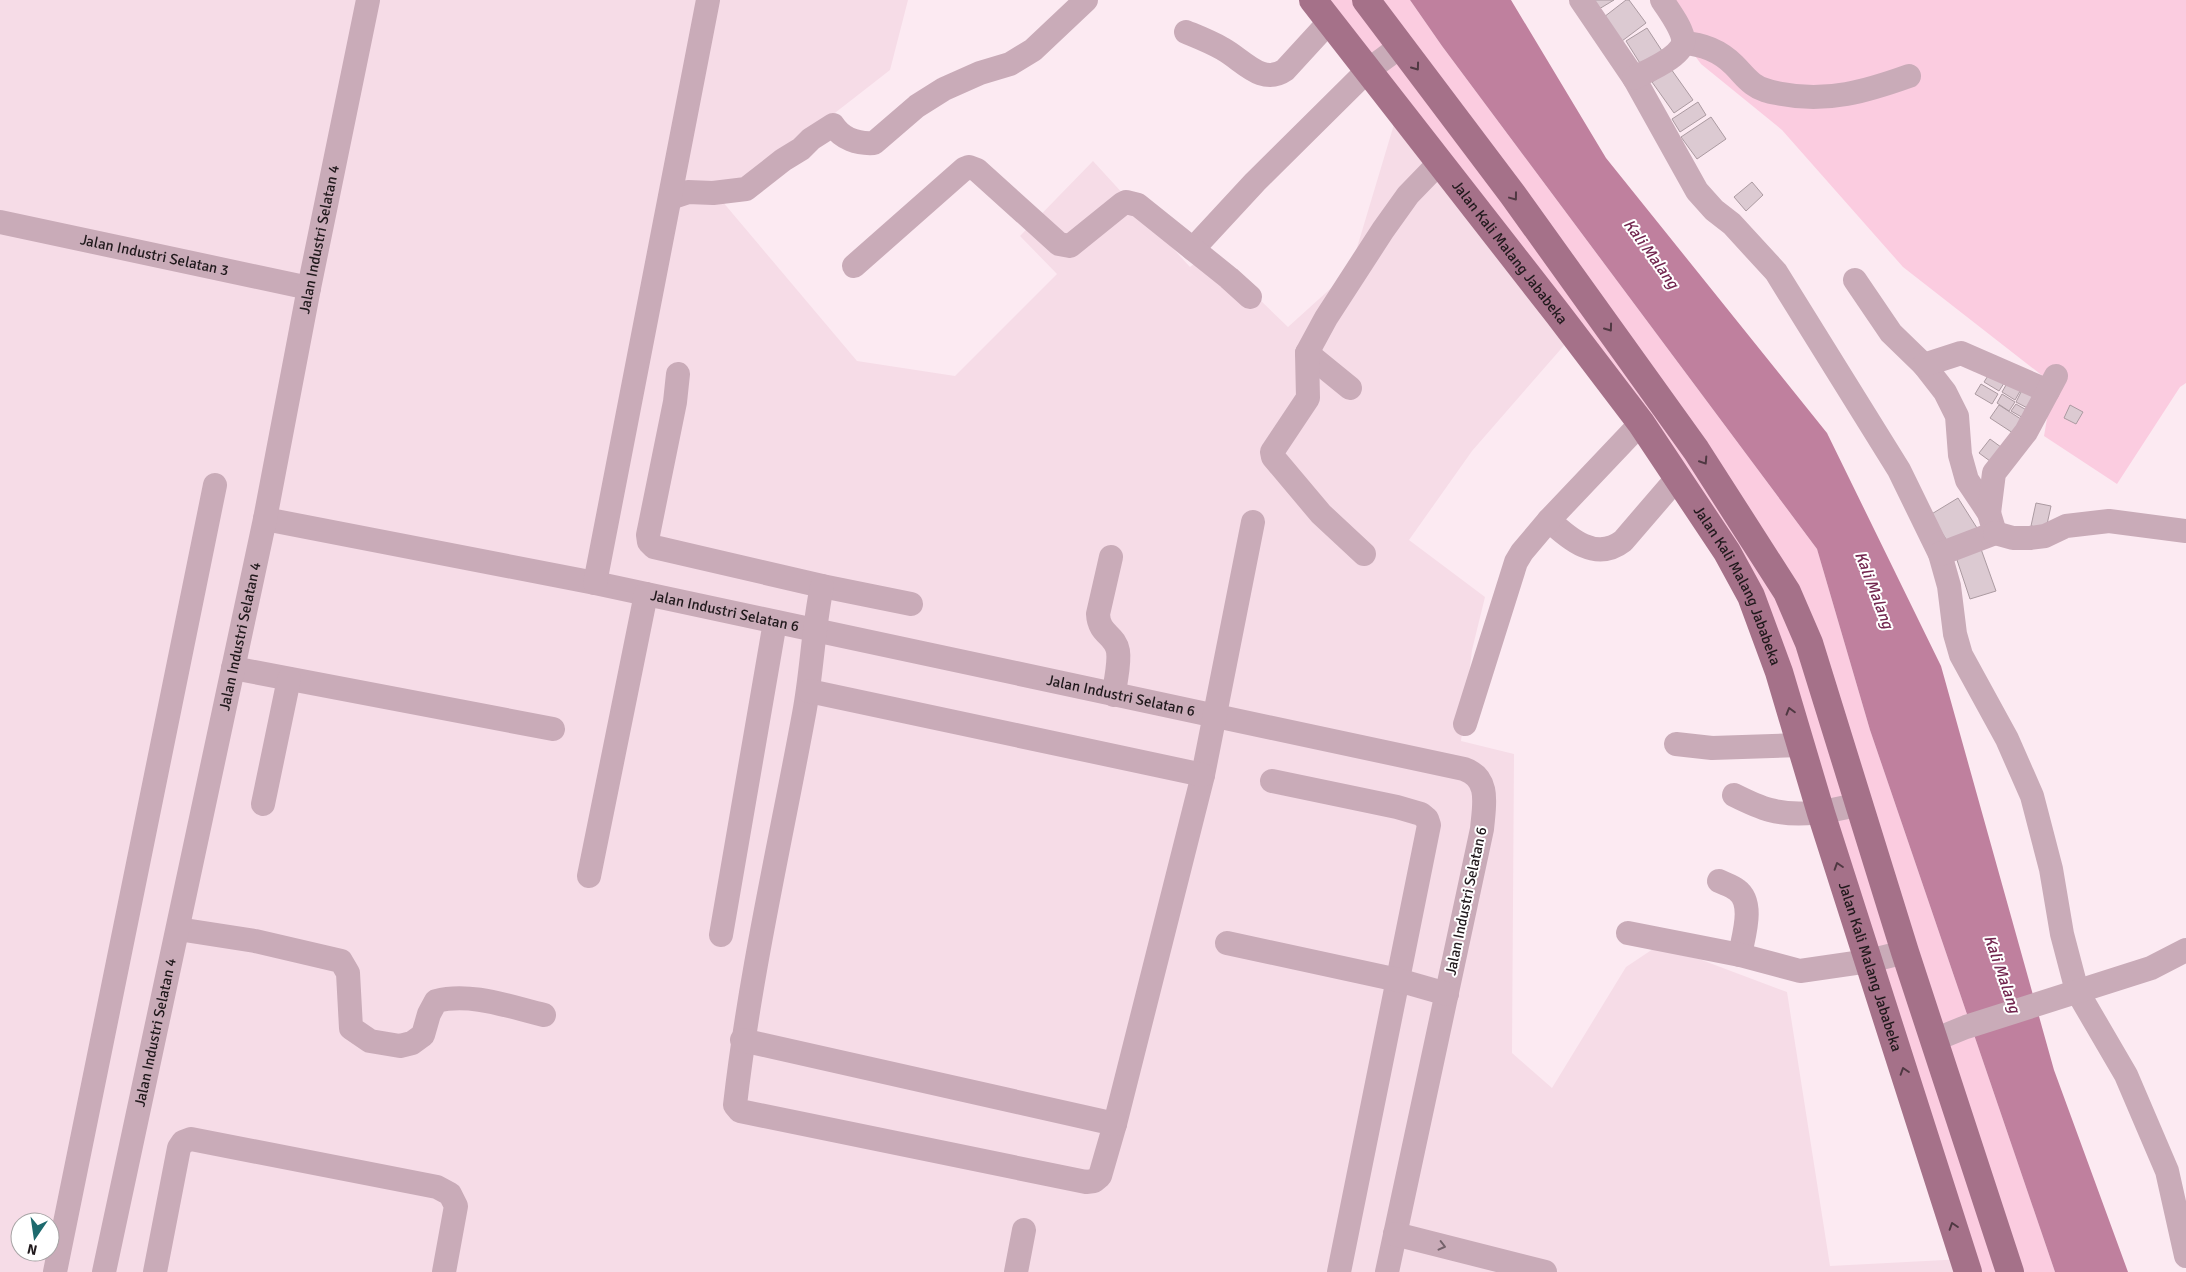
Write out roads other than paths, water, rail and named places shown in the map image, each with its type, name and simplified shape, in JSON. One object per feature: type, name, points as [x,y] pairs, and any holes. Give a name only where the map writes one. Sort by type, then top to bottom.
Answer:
[{"type":"main road","name":"Jalan Kali Malang Jababeka","points":[[1313,0],[1552,306],[1641,424],[1727,552],[1751,596],[1776,665],[1821,813],[1968,1272]]},
{"type":"main road","name":"Jalan Kali Malang Jababeka","points":[[1366,0],[1513,195],[1696,450],[1787,592],[1809,643],[1905,952],[2010,1272]]},
{"type":"street","name":"Jalan Industri Selatan 4","points":[[104,1272],[265,519],[308,288],[368,0]]},
{"type":"street","points":[[595,583],[708,0]]},
{"type":"street","points":[[670,198],[688,192],[713,193],[746,189],[783,160],[801,149],[811,139],[833,125],[838,132],[858,143],[874,144],[917,106],[944,89],[980,73],[1010,64],[1033,50],[1086,0]]},
{"type":"street","points":[[1581,0],[1634,78],[1697,191],[1714,210],[1732,224],[1776,272],[1899,470],[1940,554],[1949,586],[1955,634],[1961,655],[2007,739],[2032,796],[2051,869],[2070,993],[2126,1075],[2167,1171],[2186,1256]]},
{"type":"street","points":[[1634,78],[1674,55],[1680,50],[1683,43],[1681,32],[1662,0]]},
{"type":"street","points":[[1186,32],[1223,49],[1258,73],[1270,76],[1277,75],[1286,70],[1329,22]]},
{"type":"street","points":[[1683,43],[1698,44],[1708,48],[1730,62],[1756,86],[1770,92],[1796,97],[1824,98],[1856,93],[1909,76]]},
{"type":"street","points":[[1192,249],[1255,182],[1367,71],[1401,46]]},
{"type":"street","points":[[1364,554],[1321,514],[1272,454],[1274,447],[1308,398],[1307,353],[1326,318],[1408,195],[1439,163]]},
{"type":"street","points":[[854,266],[916,209],[964,169],[969,167],[977,170],[1062,245],[1070,246],[1126,202],[1138,205],[1250,297]]},
{"type":"street","name":"Jalan Industri Selatan 3","points":[[0,222],[308,288]]},
{"type":"street","points":[[1855,280],[1893,335],[1924,365],[1945,392],[1956,413],[1960,455],[1967,480],[1992,523],[2013,538],[2045,536],[2066,526],[2109,521],[2186,531]]},
{"type":"street","points":[[1307,353],[1350,388]]},
{"type":"street","points":[[1924,365],[1961,353],[2052,383],[2026,432],[1994,473],[1992,523]]},
{"type":"street","points":[[678,374],[648,535],[649,542],[654,547],[822,586],[911,604]]},
{"type":"street","points":[[1465,724],[1516,562],[1549,520],[1641,424]]},
{"type":"street","points":[[1549,520],[1561,532],[1595,550],[1612,548],[1623,541],[1678,477]]},
{"type":"street","points":[[54,1272],[215,484]]},
{"type":"street","name":"Jalan Industri Selatan 6","points":[[265,519],[595,583],[1464,769],[1473,773],[1479,778],[1484,793],[1482,829],[1387,1272]]},
{"type":"street","points":[[822,586],[814,630],[809,691],[742,1040],[735,1105],[740,1111],[1086,1182],[1094,1181],[1100,1176],[1115,1124],[1203,775],[1216,716],[1252,522]]},
{"type":"street","points":[[1940,554],[1992,523]]},
{"type":"street","points":[[1111,557],[1098,614],[1101,629],[1115,644],[1118,652],[1114,695]]},
{"type":"street","points":[[589,876],[646,594]]},
{"type":"street","points":[[721,935],[776,622]]},
{"type":"street","points":[[233,668],[553,729]]},
{"type":"street","points":[[263,804],[289,679]]},
{"type":"street","points":[[809,691],[1203,775]]},
{"type":"street","points":[[1676,744],[1712,748],[1800,745]]},
{"type":"street","points":[[1272,781],[1397,806],[1421,814],[1430,825],[1339,1272]]},
{"type":"street","points":[[1734,796],[1775,811],[1821,813],[1860,804]]},
{"type":"street","points":[[1719,881],[1738,890],[1744,899],[1745,927],[1740,955]]},
{"type":"street","points":[[178,929],[255,941],[341,961],[348,973],[351,1028],[370,1041],[400,1046],[412,1044],[423,1035],[428,1014],[436,1001],[447,999],[464,998],[490,1002],[544,1015]]},
{"type":"street","points":[[1628,932],[1740,955],[1800,971],[1869,961],[1905,952]]},
{"type":"street","points":[[1228,943],[1398,980],[1447,994]]},
{"type":"street","points":[[1934,1040],[1966,1027],[2151,968],[2186,950]]},
{"type":"street","points":[[742,1040],[1115,1124]]},
{"type":"street","points":[[155,1272],[180,1148],[183,1142],[191,1139],[436,1187],[450,1194],[456,1206],[456,1212],[444,1272]]},
{"type":"street","points":[[1016,1272],[1024,1230]]},
{"type":"street","points":[[1395,1234],[1545,1272]]},
{"type":"water","name":"Kali Malang","points":[[1410,0],[1511,0],[1606,158],[1827,433],[1941,666],[2054,1070],[2128,1272],[2055,1272],[1870,730],[1817,549],[1442,46]]}]
